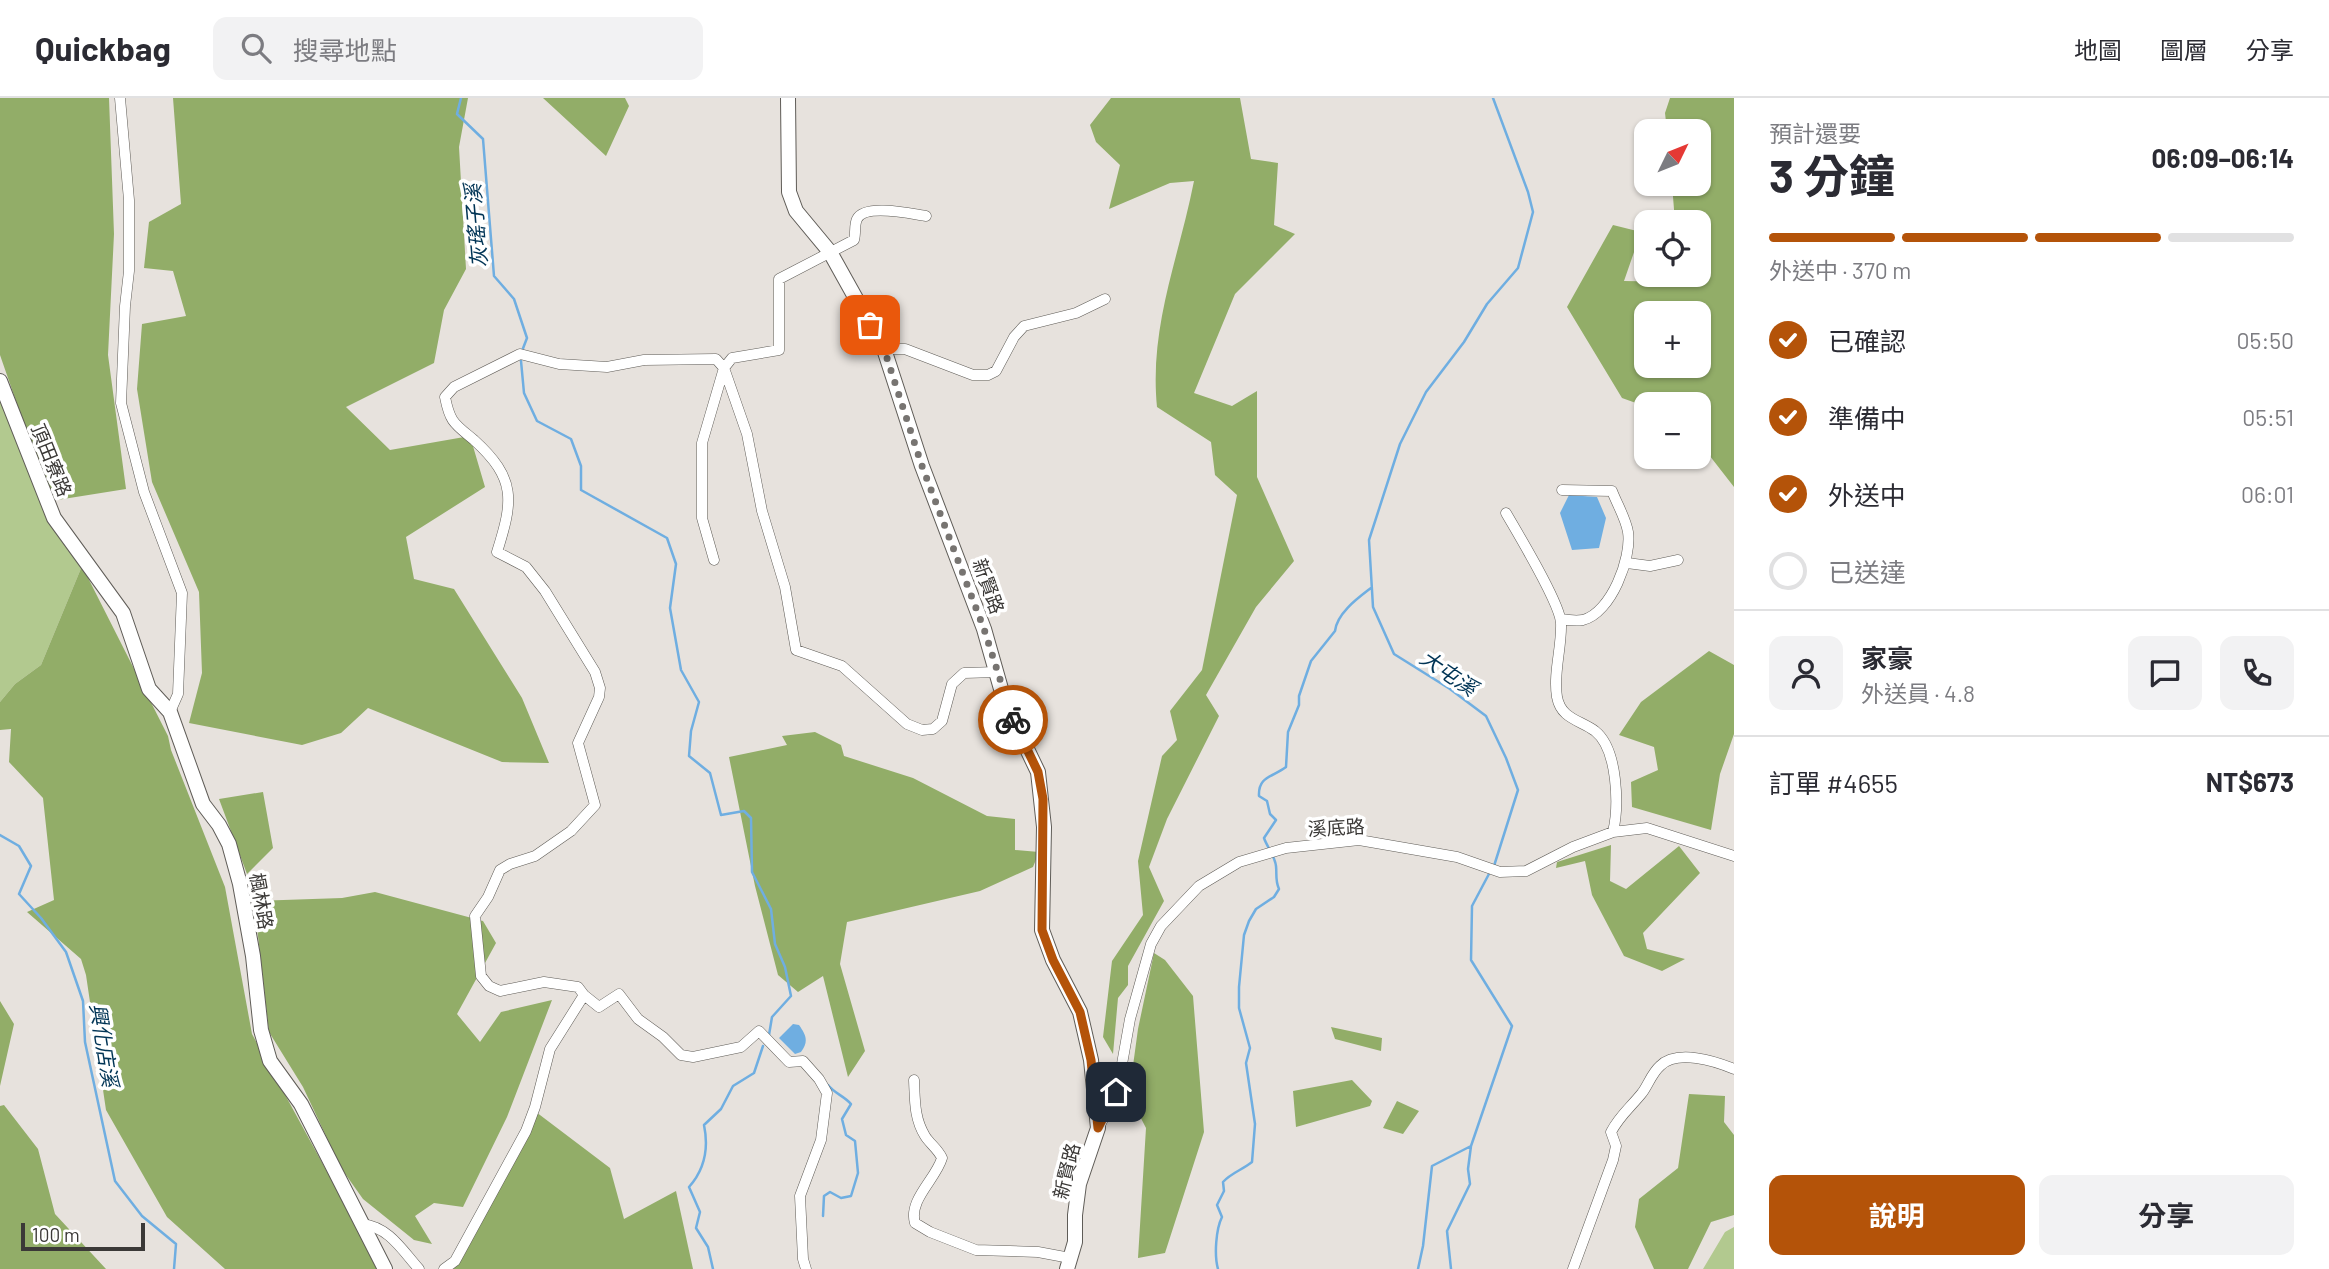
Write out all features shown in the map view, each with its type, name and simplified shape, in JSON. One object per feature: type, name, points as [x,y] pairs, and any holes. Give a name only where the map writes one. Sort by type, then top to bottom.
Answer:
[{"type":"street","points":[[120,98],[128,200],[129,271],[121,404],[144,492],[182,593],[178,694],[170,712]]},
{"type":"street","name":"新賢路","points":[[788,98],[789,192],[796,211],[830,252],[884,349],[922,466],[958,557],[1005,703],[1038,772],[1044,827],[1042,930],[1053,960],[1080,1012],[1091,1060],[1098,1128],[1079,1184],[1075,1242],[1069,1263]]},
{"type":"street","points":[[714,560],[702,518],[702,443],[724,368],[732,358],[779,349],[779,279],[854,240],[856,220],[865,212],[874,210],[926,216]]},
{"type":"street","points":[[884,349],[905,349],[973,375],[988,375],[996,370],[1014,337],[1024,326],[1076,313],[1105,299]]},
{"type":"street","points":[[806,1269],[800,1196],[821,1140],[827,1093],[803,1061],[789,1062],[759,1031],[741,1046],[694,1057],[681,1055],[663,1037],[638,1019],[619,993],[599,1007],[578,987],[544,982],[500,991],[489,986],[481,976],[475,916],[488,897],[500,870],[510,863],[535,856],[570,831],[595,805],[578,743],[599,697],[600,688],[595,672],[545,591],[526,568],[497,552],[509,515],[508,480],[481,446],[449,418],[445,397],[454,387],[520,354],[559,363],[607,367],[644,360],[716,359],[724,368],[747,433],[762,511],[785,587],[796,650],[842,666],[907,724],[922,730],[933,729],[942,721],[952,684],[964,673],[997,672]]},
{"type":"street","name":"頂田寮路","points":[[0,381],[40,488],[54,518],[76,549]]},
{"type":"street","points":[[1561,620],[1584,620],[1599,610],[1615,588],[1627,563],[1628,531],[1612,491],[1562,490]]},
{"type":"street","points":[[1506,513],[1561,620],[1557,698],[1567,717],[1597,732],[1612,760],[1616,781],[1616,821],[1613,832]]},
{"type":"street","name":"楓林路","points":[[76,549],[122,613],[149,689],[170,712],[203,804],[219,825],[236,863],[253,956],[261,1030],[270,1061],[301,1104],[385,1269]]},
{"type":"street","points":[[1627,563],[1650,566],[1678,560]]},
{"type":"street","name":"溪底路","points":[[1098,1128],[1116,1092],[1130,1019],[1151,944],[1161,926],[1199,886],[1239,862],[1276,851],[1359,841],[1457,857],[1500,872],[1533,870],[1573,847],[1613,832],[1647,828],[1734,856]]},
{"type":"street","points":[[444,1269],[455,1261],[526,1131],[536,1107],[550,1049],[584,995]]},
{"type":"street","points":[[1573,1269],[1613,1160],[1616,1146],[1611,1132],[1622,1112],[1642,1094],[1660,1065],[1671,1059],[1705,1060],[1734,1069]]},
{"type":"street","points":[[914,1080],[916,1116],[926,1138],[939,1150],[942,1158],[940,1167],[915,1206],[912,1214],[915,1223],[930,1232],[976,1250],[1038,1252],[1069,1263]]},
{"type":"street","points":[[362,1224],[377,1226],[384,1231],[419,1269]]},
{"type":"green space","points":[[0,98],[109,98],[114,234],[108,355],[126,489],[57,500],[42,476],[0,355]]},
{"type":"green space","points":[[173,98],[468,98],[459,147],[466,269],[444,310],[434,363],[346,407],[390,450],[470,436],[485,487],[406,537],[414,579],[454,589],[522,698],[549,763],[502,762],[368,708],[341,733],[302,745],[189,723],[202,673],[199,592],[152,482],[137,389],[142,324],[186,316],[173,271],[144,268],[149,222],[181,204]]},
{"type":"green space","points":[[543,98],[625,98],[629,106],[606,156]]},
{"type":"green space","points":[[1111,98],[1240,98],[1251,159],[1278,163],[1274,225],[1295,234],[1235,294],[1194,393],[1232,406],[1257,391],[1257,477],[1294,561],[1256,607],[1206,695],[1219,716],[1167,819],[1149,867],[1164,901],[1128,966],[1128,985],[1118,998],[1113,1054],[1103,1037],[1112,961],[1143,915],[1138,861],[1162,756],[1177,740],[1170,711],[1202,670],[1237,495],[1215,475],[1211,442],[1157,407],[1157,348],[1161,320],[1194,181],[1170,183],[1109,209],[1120,165],[1096,142],[1090,125]]},
{"type":"green space","points":[[1670,98],[1734,98],[1734,487],[1711,457],[1711,392],[1634,392],[1634,402],[1622,398],[1567,307],[1613,225],[1634,230],[1634,252],[1624,281],[1634,281],[1634,287],[1711,287],[1711,210],[1674,210],[1673,196],[1712,196],[1712,119],[1666,119]]},
{"type":"green space","points":[[0,381],[82,566],[41,665],[15,684],[0,702]]},
{"type":"green space","points":[[82,566],[168,736],[171,750],[225,887],[252,1034],[380,1269],[225,1269],[167,1217],[106,1110],[86,975],[81,959],[27,912],[54,900],[43,798],[9,762],[11,729],[0,730],[0,702],[15,684],[41,665]]},
{"type":"green space","points":[[1709,651],[1734,665],[1734,734],[1720,774],[1711,830],[1632,807],[1631,782],[1658,770],[1654,747],[1619,735],[1641,702]]},
{"type":"green space","points":[[815,732],[841,745],[844,756],[913,778],[987,816],[1015,819],[1015,850],[1039,852],[1033,867],[980,891],[847,922],[840,964],[865,1051],[848,1077],[823,976],[798,992],[778,975],[755,886],[729,757],[787,745],[782,736]]},
{"type":"green space","points":[[263,792],[273,848],[247,874],[219,799]]},
{"type":"green space","points":[[1611,845],[1610,881],[1626,889],[1679,846],[1700,873],[1643,933],[1647,949],[1685,959],[1662,971],[1624,956],[1592,895],[1585,861],[1556,868],[1557,862]]},
{"type":"green space","points":[[375,892],[483,921],[496,943],[457,1014],[480,1042],[501,1012],[552,1000],[507,1117],[463,1207],[434,1203],[415,1216],[432,1244],[414,1240],[363,1199],[341,1168],[303,1087],[269,1032],[254,901],[342,898]]},
{"type":"green space","points":[[1154,953],[1165,960],[1193,996],[1204,1132],[1165,1253],[1138,1258],[1146,1128],[1129,1095],[1138,1029]]},
{"type":"green space","points":[[0,1001],[14,1024],[0,1086]]},
{"type":"green space","points":[[1331,1027],[1382,1038],[1381,1051],[1335,1039]]},
{"type":"green space","points":[[1352,1080],[1372,1101],[1370,1106],[1296,1127],[1293,1091]]},
{"type":"green space","points":[[1689,1094],[1725,1096],[1724,1122],[1734,1135],[1734,1215],[1711,1222],[1688,1269],[1654,1269],[1635,1227],[1639,1199],[1678,1168]]},
{"type":"green space","points":[[1397,1101],[1419,1111],[1403,1134],[1383,1128]]},
{"type":"green space","points":[[4,1105],[38,1149],[55,1214],[106,1269],[0,1269],[0,1106]]},
{"type":"green space","points":[[536,1112],[610,1168],[624,1219],[676,1191],[693,1269],[440,1269],[461,1247]]},
{"type":"green space","points":[[1734,1227],[1734,1269],[1703,1269],[1725,1232]]},
{"type":"water","points":[[1569,495],[1597,497],[1606,518],[1599,548],[1572,550],[1560,513]]},
{"type":"water","points":[[793,1024],[799,1025],[806,1038],[801,1052],[795,1054],[779,1038]]},
{"type":"waterway","name":"灰瑤子溪","points":[[461,98],[457,114],[483,139],[494,276],[514,299],[527,338],[522,351]]},
{"type":"waterway","name":"大屯溪","points":[[1493,98],[1533,212],[1518,268],[1487,304],[1464,342],[1426,392],[1400,444],[1369,540],[1373,607],[1394,654],[1450,689],[1486,716],[1506,758],[1518,790],[1494,866]]},
{"type":"waterway","name":"灰瑤子溪","points":[[521,361],[524,393],[537,421],[571,439],[581,466],[581,490],[667,538],[676,564],[670,608],[681,670],[699,702],[691,731],[689,756],[710,773],[721,815],[744,811],[751,818],[752,872],[771,909],[775,944],[785,967],[791,996],[772,1017],[769,1035]]},
{"type":"waterway","points":[[1218,1269],[1216,1242],[1222,1217],[1217,1205],[1224,1191],[1223,1182],[1252,1162],[1255,1124],[1246,1063],[1250,1048],[1239,1008],[1244,935],[1256,909],[1274,897],[1279,889],[1275,862],[1264,838],[1276,820],[1270,814],[1267,801],[1259,796],[1259,789],[1267,778],[1286,767],[1288,732],[1299,705],[1299,696],[1311,661],[1335,631],[1344,612],[1371,588]]},
{"type":"waterway","name":"興化店溪","points":[[0,835],[19,846],[31,866],[19,894],[66,952],[83,1001],[85,1042],[115,1181],[142,1216],[176,1244],[174,1269]]},
{"type":"waterway","name":"大屯溪","points":[[1418,1269],[1432,1166],[1471,1146],[1512,1026],[1471,960],[1472,906],[1490,872]]},
{"type":"waterway","name":"灰瑤子溪","points":[[713,1269],[708,1247],[696,1228],[700,1212],[689,1187],[699,1173],[704,1158],[704,1125],[721,1109],[733,1086],[754,1073],[763,1046]]},
{"type":"waterway","points":[[823,1216],[824,1196],[830,1192],[841,1198],[851,1196],[858,1173],[855,1141],[846,1135],[842,1119],[851,1104],[828,1085]]},
{"type":"waterway","points":[[1451,1269],[1447,1231],[1470,1184],[1468,1169],[1471,1146]]},
{"type":"way so far","points":[[870,325],[884,349],[922,466],[954,545],[984,629],[1005,703],[1013,720]]},
{"type":"route","points":[[1013,720],[1038,772],[1043,799],[1042,930],[1053,960],[1080,1012],[1091,1060],[1098,1128],[1116,1092]]}]
